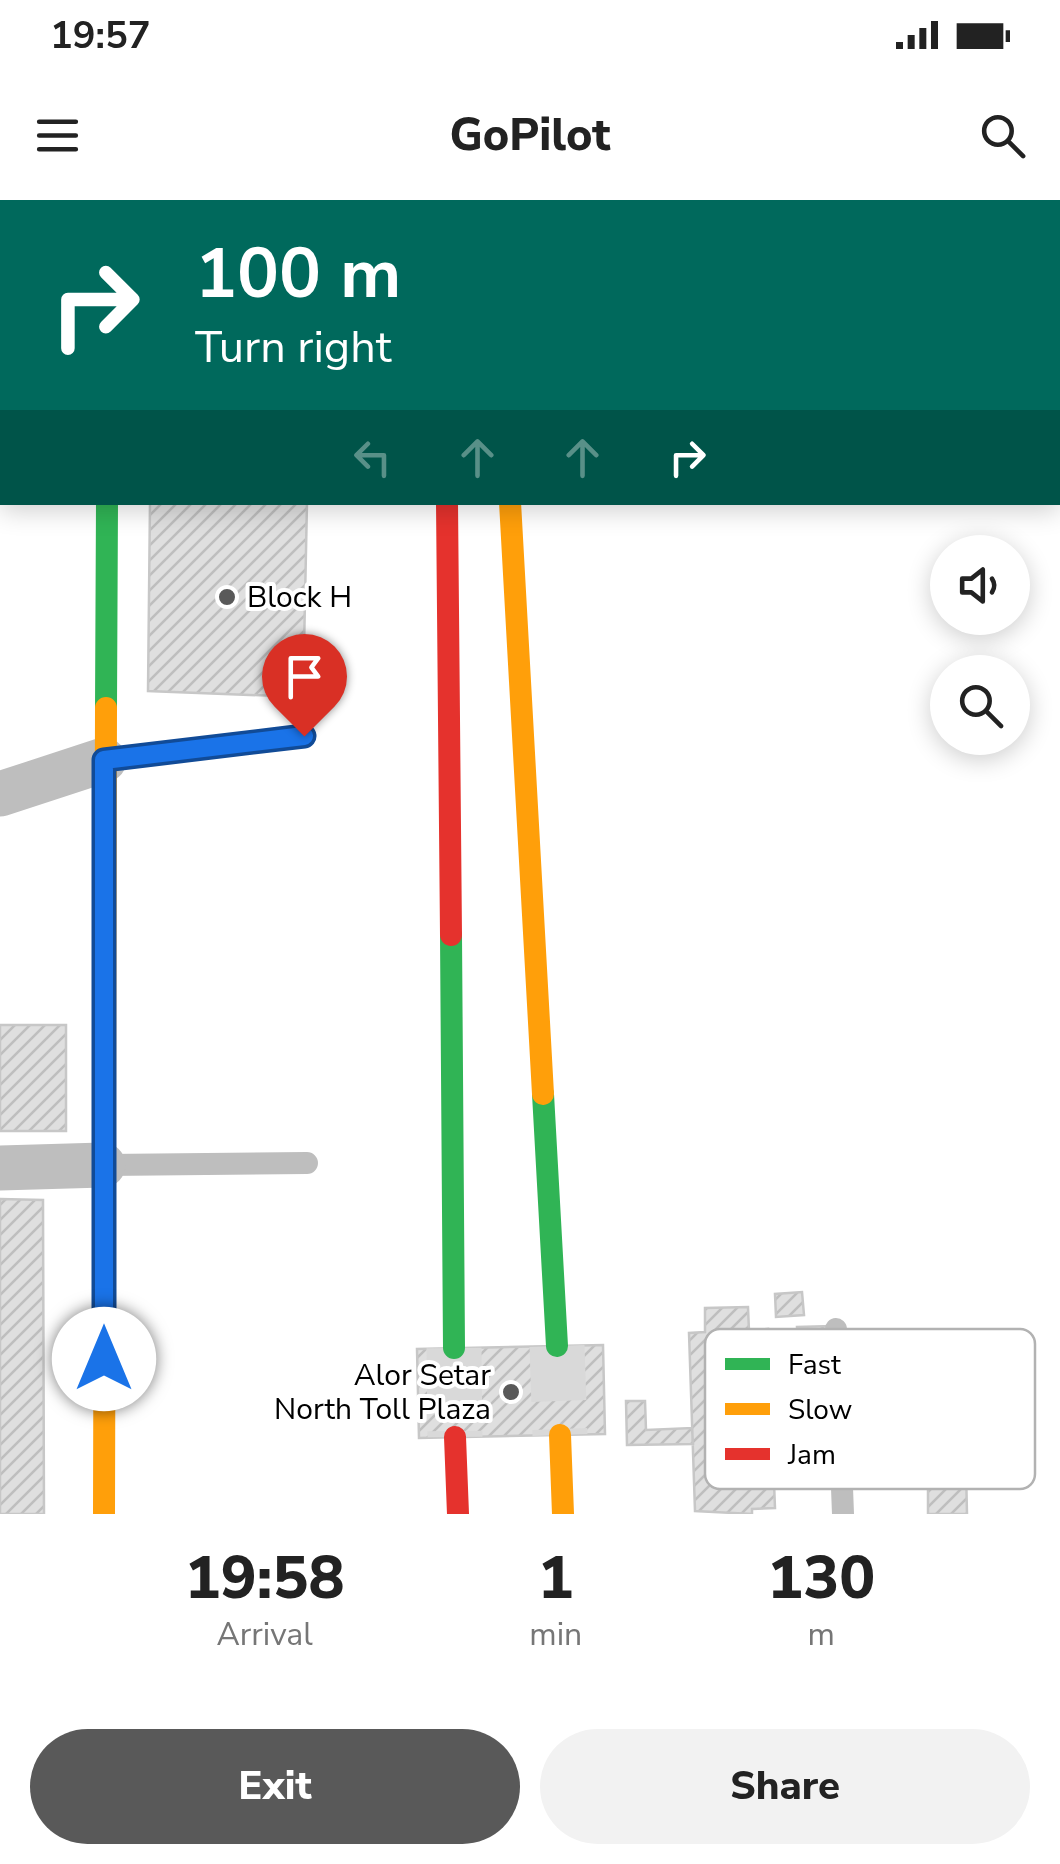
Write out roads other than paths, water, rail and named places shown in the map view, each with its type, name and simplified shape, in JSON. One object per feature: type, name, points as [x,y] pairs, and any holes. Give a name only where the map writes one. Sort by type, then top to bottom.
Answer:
[{"type":"main road","points":[[104,1514],[108,505]]},
{"type":"main road","points":[[447,505],[454,1348]]},
{"type":"main road","points":[[510,505],[557,1346]]},
{"type":"main road","points":[[560,1435],[563,1514]]},
{"type":"main road","points":[[455,1437],[458,1514]]},
{"type":"street","points":[[0,794],[104,760]]},
{"type":"street","points":[[0,1168],[103,1165]]},
{"type":"lane","points":[[104,760],[304,736]]},
{"type":"lane","points":[[103,1165],[307,1163]]},
{"type":"lane","points":[[842,1489],[843,1514]]},
{"type":"tunnel","points":[[557,1346],[560,1435]]},
{"type":"tunnel","points":[[454,1348],[455,1437]]},
{"type":"place","name":"Block H","points":[[227,597]]},
{"type":"place","name":"Alor Setar North Toll Plaza","points":[[511,1392]]}]
